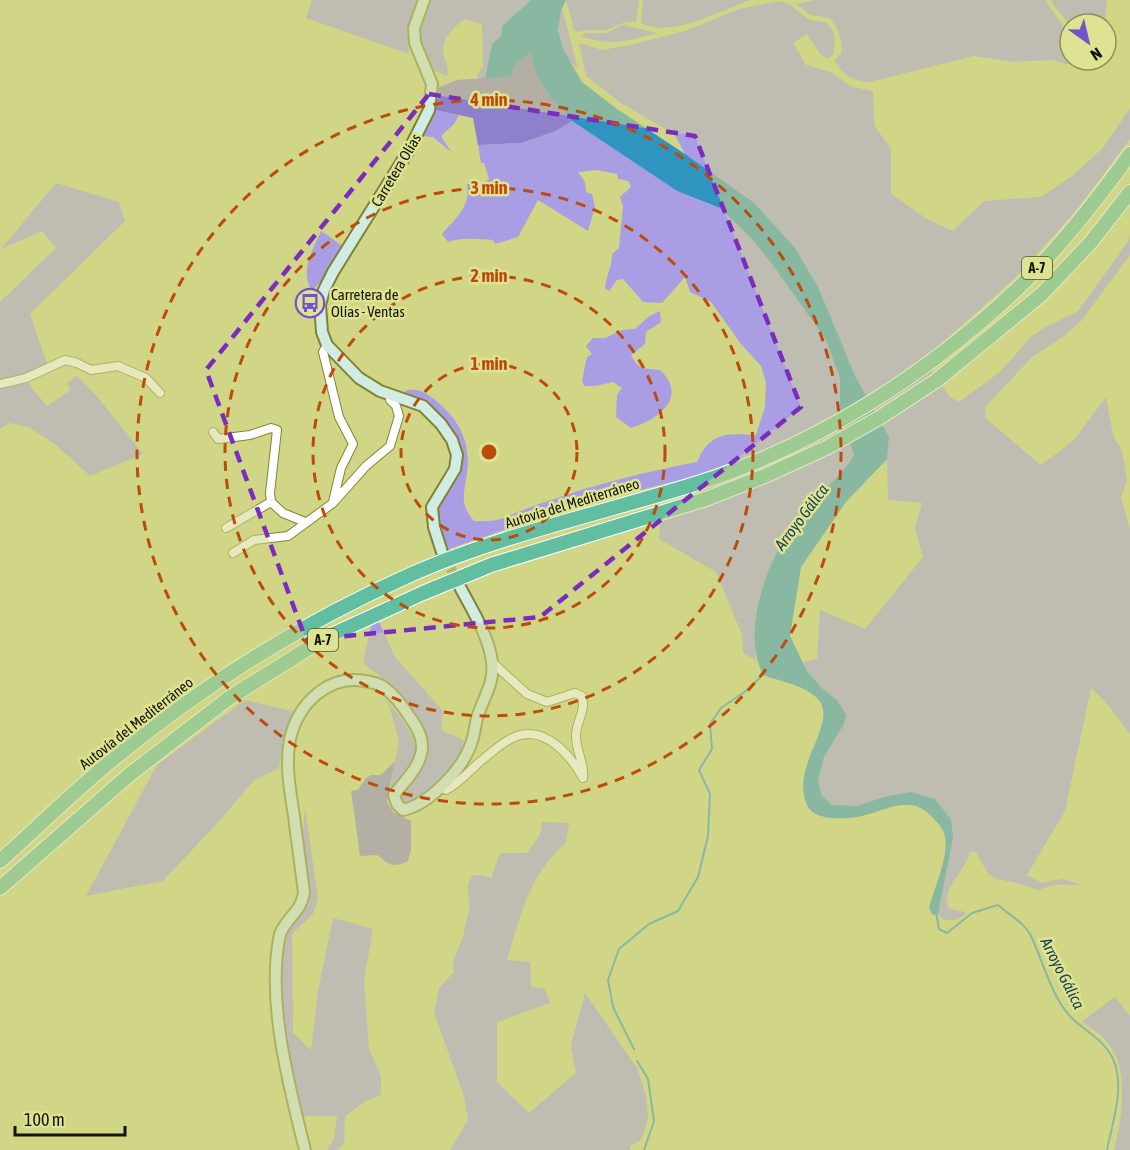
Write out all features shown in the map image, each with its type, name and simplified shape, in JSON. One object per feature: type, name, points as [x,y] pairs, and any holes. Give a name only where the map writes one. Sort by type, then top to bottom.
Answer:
[{"type":"highway","name":"Autovía del Mediterráneo","points":[[0,861],[117,756],[214,683],[312,622],[413,573],[482,548],[700,482],[755,461],[817,432],[873,401],[927,365],[974,328],[1018,287],[1062,240],[1130,154]]},
{"type":"highway","name":"A-7","points":[[0,888],[129,775],[229,698],[325,638],[423,593],[491,566],[706,500],[766,476],[826,448],[879,418],[937,380],[1042,294],[1091,242],[1130,192]]},
{"type":"main road","name":"Carretera Olías","points":[[327,345],[322,332],[320,305],[324,290],[410,150],[429,110],[432,84],[415,44],[414,28],[424,0]]},
{"type":"main road","points":[[327,345],[359,378],[391,395],[423,406],[441,424],[452,440],[457,455],[455,469],[432,507],[434,527],[442,552]]},
{"type":"main road","points":[[306,1150],[283,1049],[276,991],[280,934],[300,908],[304,893],[289,784],[288,758],[291,737],[298,717],[314,696],[333,684],[354,679],[380,684],[394,695],[418,729],[422,742],[422,754],[414,769],[394,795],[397,804],[403,810],[415,807],[432,795],[465,758],[493,674],[492,663],[479,624],[460,587]]},
{"type":"street","points":[[327,345],[323,352],[339,417],[353,444],[341,468],[333,503]]},
{"type":"street","points":[[0,384],[26,378],[65,360],[91,370],[118,366],[146,378],[160,393]]},
{"type":"street","points":[[233,553],[254,540],[288,536],[333,503],[366,466],[390,446],[399,416],[396,406],[390,400],[391,395]]},
{"type":"street","points":[[213,432],[218,440],[250,435],[271,428],[277,430],[271,502],[283,513],[305,522]]},
{"type":"street","points":[[226,528],[271,502]]},
{"type":"street","points":[[441,786],[446,790],[453,786],[507,741],[528,735],[544,737],[553,742],[577,767],[584,778],[584,770],[576,748],[576,731],[584,703],[582,696],[575,693],[547,702],[527,694],[492,663]]},
{"type":"highlighted area","points":[[429,94],[695,136],[801,407],[540,617],[306,640],[206,370]]},
{"type":"shaded area","points":[[312,0],[417,0],[407,29],[409,54],[306,18]]},
{"type":"shaded area","points":[[429,0],[531,0],[502,26],[501,36],[492,44],[485,79],[478,79],[477,74],[483,67],[482,24],[465,19],[453,29],[444,42],[443,52],[447,76],[433,70],[423,51],[419,36],[421,21]]},
{"type":"shaded area","points":[[566,0],[639,0],[636,22],[626,22],[607,29],[579,32],[574,30]]},
{"type":"shaded area","points":[[643,0],[751,0],[696,21],[667,28],[641,23]]},
{"type":"shaded area","points":[[815,0],[1045,0],[1058,19],[1058,62],[1013,62],[974,56],[870,82],[859,80],[846,74],[835,61],[842,51],[842,46],[830,18],[810,15],[796,4]]},
{"type":"shaded area","points":[[1051,0],[1107,0],[1106,12],[1059,12]]},
{"type":"shaded area","points":[[780,1],[790,5],[811,21],[825,23],[832,30],[834,47],[833,54],[828,59],[821,55],[807,34],[793,43],[806,65],[831,72],[852,87],[873,91],[874,125],[891,149],[891,194],[927,219],[953,231],[984,201],[1041,197],[1071,177],[1103,148],[1130,108],[1130,139],[1075,212],[1015,278],[923,360],[950,397],[959,402],[1000,372],[1031,337],[1078,311],[1127,243],[1130,235],[1130,255],[1081,321],[1064,336],[1032,357],[986,406],[985,418],[1041,465],[1074,440],[1106,397],[1113,435],[1122,451],[1127,480],[1121,498],[1130,529],[1130,734],[1105,701],[1091,688],[1065,811],[1027,875],[1042,883],[1062,879],[1082,885],[1054,885],[1038,890],[996,879],[987,872],[976,852],[970,852],[964,867],[948,893],[948,908],[965,912],[965,915],[955,920],[944,920],[938,914],[953,838],[935,799],[882,798],[857,807],[832,805],[822,796],[818,781],[824,757],[844,724],[837,700],[823,689],[807,671],[803,662],[817,659],[820,610],[865,629],[923,557],[915,528],[922,503],[888,500],[889,437],[856,378],[845,352],[715,176],[685,154],[675,135],[621,103],[586,76],[579,43],[602,50],[630,45],[688,30],[739,9]]},
{"type":"shaded area","points":[[562,8],[578,69],[566,57],[560,41],[559,24]]},
{"type":"shaded area","points":[[623,25],[657,33],[611,42],[581,36],[585,33],[606,33]]},
{"type":"shaded area","points":[[529,52],[547,89],[572,121],[556,131],[521,143],[478,145],[473,118],[435,110],[438,98],[437,88],[457,80],[511,76],[514,66]]},
{"type":"shaded area","points":[[435,110],[459,115],[454,124],[441,136],[451,152],[433,137],[423,136]]},
{"type":"shaded area","points":[[572,121],[677,191],[720,208],[751,238],[789,286],[825,338],[840,378],[840,410],[854,455],[798,519],[773,559],[755,620],[756,661],[743,653],[742,635],[716,572],[659,539],[660,522],[708,506],[698,476],[566,510],[436,554],[434,549],[445,543],[438,527],[437,507],[458,466],[461,456],[460,446],[454,436],[437,420],[404,395],[405,391],[417,390],[432,397],[451,415],[462,432],[468,462],[464,504],[474,521],[500,519],[584,489],[697,462],[707,445],[720,436],[756,435],[765,407],[766,382],[761,366],[741,344],[711,302],[690,292],[685,277],[662,303],[643,302],[623,279],[617,280],[609,291],[605,288],[612,254],[619,248],[623,206],[620,197],[631,187],[628,181],[618,179],[617,174],[597,170],[578,172],[585,182],[586,192],[592,194],[595,207],[588,231],[538,200],[518,237],[495,244],[493,240],[476,239],[459,239],[448,242],[442,234],[465,206],[467,184],[481,184],[489,179],[484,163],[481,163],[478,145],[521,143],[556,131]]},
{"type":"shaded area","points":[[56,183],[119,202],[125,221],[30,314],[48,366],[22,377],[0,381],[0,302],[56,248],[42,231],[1,249]]},
{"type":"shaded area","points":[[321,231],[344,247],[324,278],[312,291],[308,283],[307,268]]},
{"type":"shaded area","points":[[660,311],[661,322],[646,332],[645,344],[631,355],[640,366],[660,370],[672,389],[671,398],[660,413],[631,428],[616,417],[617,395],[622,388],[613,382],[584,386],[582,380],[587,357],[592,354],[586,346],[593,338],[605,338],[622,330],[635,329],[648,317]]},
{"type":"shaded area","points":[[77,376],[100,400],[143,454],[90,476],[56,445],[29,427],[9,423],[0,429],[0,388],[26,381],[47,406],[71,390],[67,383]]},
{"type":"shaded area","points":[[379,622],[395,657],[443,711],[441,730],[464,740],[460,756],[441,778],[418,800],[404,805],[399,799],[400,792],[419,767],[415,717],[393,686],[363,663],[371,626]]},
{"type":"shaded area","points":[[384,696],[410,733],[415,753],[403,776],[390,790],[399,741],[389,705]]},
{"type":"shaded area","points":[[245,700],[296,712],[284,733],[279,768],[253,781],[163,881],[86,896],[157,765]]},
{"type":"shaded area","points":[[395,761],[387,802],[393,812],[411,821],[411,850],[408,861],[399,865],[389,864],[378,855],[360,856],[351,791],[358,790],[366,778],[371,775],[381,775]]},
{"type":"shaded area","points":[[305,808],[318,899],[313,914],[292,934],[293,1033],[311,1050],[318,991],[333,918],[373,929],[364,981],[369,1049],[381,1076],[381,1095],[366,1101],[345,1116],[344,1143],[337,1150],[327,1150],[334,1140],[337,1116],[302,1116],[281,1005],[281,958],[284,935],[309,903],[302,840]]},
{"type":"shaded area","points":[[542,822],[569,823],[566,843],[553,855],[535,882],[522,911],[507,960],[530,962],[531,987],[545,989],[550,1003],[497,1022],[497,1082],[529,1113],[576,1073],[571,1045],[585,993],[637,1068],[646,1095],[648,1119],[641,1140],[630,1146],[631,1150],[450,1150],[468,1120],[464,1096],[434,1013],[439,988],[454,972],[453,961],[463,937],[469,910],[468,884],[473,875],[491,878],[500,853],[527,853],[540,835]]},
{"type":"shaded area","points":[[1115,997],[1130,1016],[1130,1150],[1114,1150],[1120,1124],[1122,1094],[1119,1065],[1105,1039],[1082,1021]]},
{"type":"water","points":[[531,0],[566,0],[561,11],[558,30],[563,49],[582,82],[617,109],[754,203],[795,248],[818,287],[856,378],[889,437],[887,459],[846,502],[801,567],[790,636],[807,671],[823,689],[837,700],[846,715],[844,724],[824,757],[818,781],[822,796],[832,805],[857,806],[884,797],[911,792],[935,799],[951,820],[953,838],[938,914],[933,915],[929,908],[945,853],[945,837],[940,826],[924,810],[915,806],[896,806],[867,815],[844,818],[829,818],[811,810],[807,805],[803,790],[804,775],[820,732],[823,708],[817,698],[805,689],[763,675],[756,655],[757,609],[772,563],[795,522],[839,475],[854,455],[840,410],[840,378],[825,338],[751,238],[720,208],[677,191],[572,121],[551,98],[538,77],[530,53],[514,66],[511,76],[485,79],[492,44],[501,36],[502,26]]},
{"type":"waterway","points":[[634,1049],[613,1007],[608,980],[619,949],[649,924],[678,911],[698,877],[708,836],[710,794],[699,770],[712,749],[710,724],[721,708],[750,688],[764,673]]},
{"type":"waterway","name":"Arroyo Gálica","points":[[936,912],[939,929],[947,933],[972,913],[998,905],[1028,931],[1060,1003],[1075,1021],[1103,1044],[1115,1064],[1118,1096],[1107,1150]]},
{"type":"waterway","points":[[637,1061],[648,1079],[654,1121],[644,1150]]},
{"type":"tunnel","points":[[444,555],[460,586]]},
{"type":"place","name":"Carretera de Olías - Ventas","points":[[310,303]]}]
